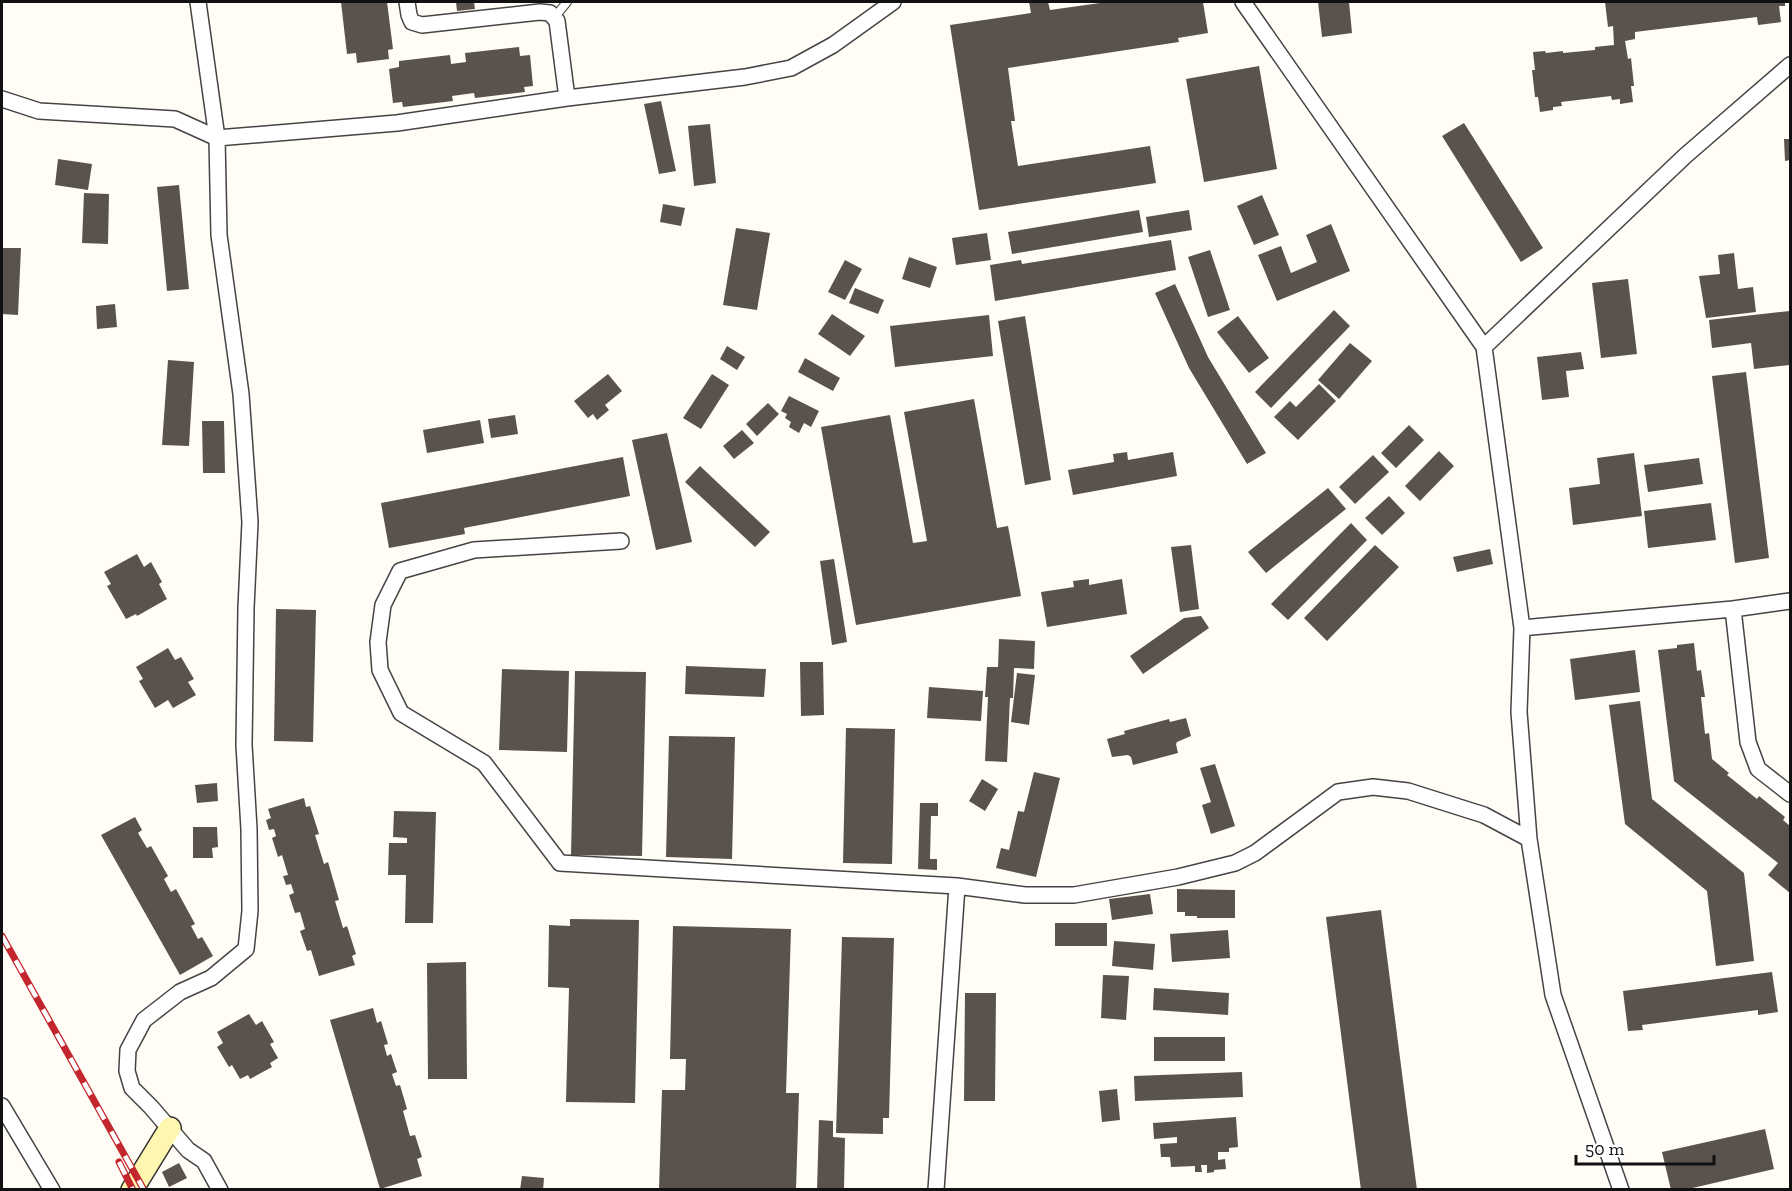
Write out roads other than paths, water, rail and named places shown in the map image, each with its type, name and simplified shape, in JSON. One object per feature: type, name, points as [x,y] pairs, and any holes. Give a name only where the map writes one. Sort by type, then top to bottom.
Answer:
[{"type":"street","points":[[198,2],[217,138],[219,235],[241,394],[250,522],[244,745],[249,828],[250,911],[246,950],[211,978],[180,992],[144,1020],[128,1050],[127,1071],[132,1088],[188,1150],[204,1161],[220,1190]]},
{"type":"street","points":[[407,2],[412,22],[422,25],[540,12],[550,13],[557,21],[567,98]]},
{"type":"street","points":[[2,99],[39,111],[175,119],[217,138],[397,123],[567,98],[745,78],[791,69],[833,45],[893,2]]},
{"type":"street","points":[[1243,2],[1484,347],[1522,628],[1519,712],[1529,839],[1553,994],[1621,1190]]},
{"type":"street","points":[[1484,347],[1685,156],[1791,65]]},
{"type":"street","points":[[621,541],[474,550],[400,571],[383,605],[378,642],[380,670],[401,713],[484,763],[560,863],[957,886],[1025,895],[1074,895],[1178,878],[1235,863],[1255,853],[1338,792],[1372,787],[1408,791],[1484,815],[1529,839]]},
{"type":"street","points":[[1522,628],[1733,609],[1791,601]]},
{"type":"street","points":[[1733,609],[1748,742],[1758,769],[1791,794]]},
{"type":"street","points":[[936,1190],[957,886]]},
{"type":"street","points":[[2,1106],[7,1126],[52,1190]]},
{"type":"street","points":[[132,1190],[170,1128]]},
{"type":"lane","points":[[554,18],[567,2]]},
{"type":"railway","points":[[2,936],[144,1190]]},
{"type":"railway","points":[[119,1162],[133,1190]]}]
